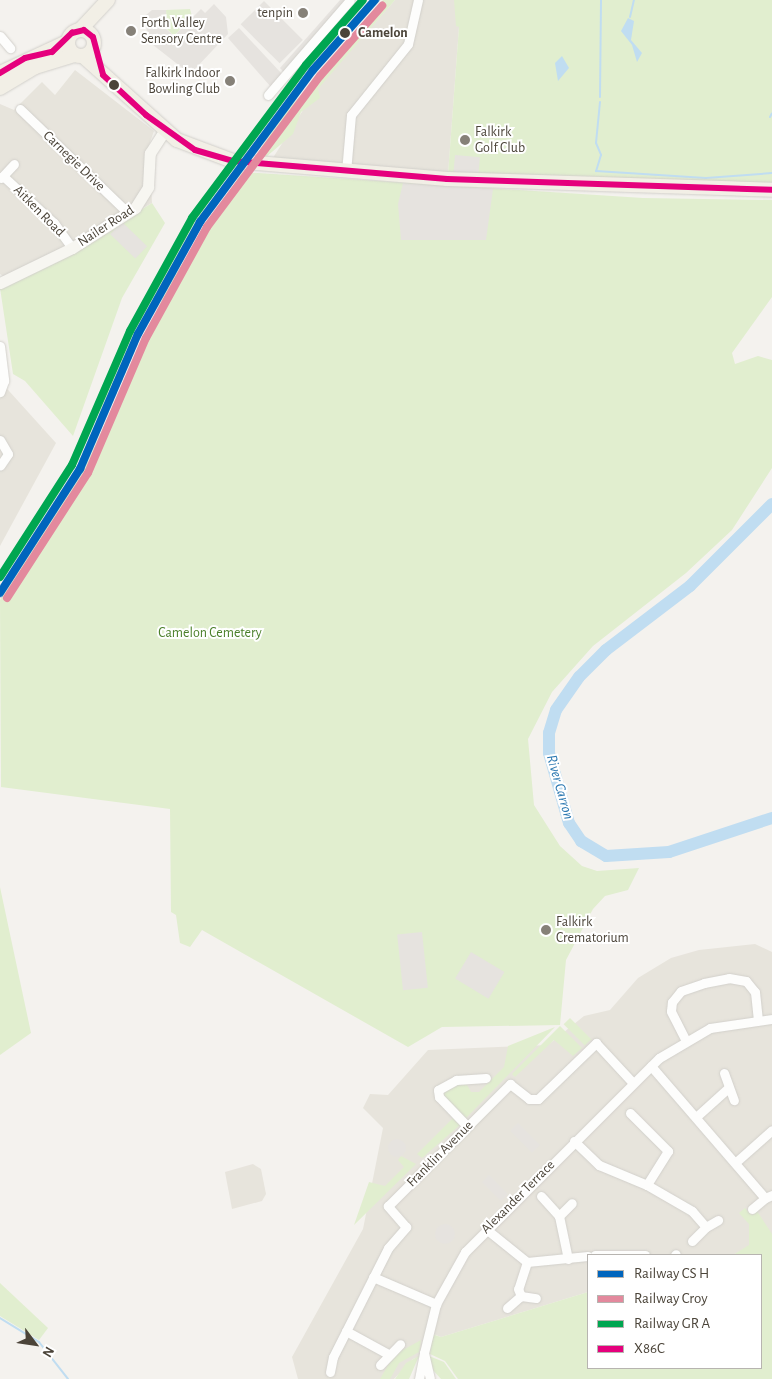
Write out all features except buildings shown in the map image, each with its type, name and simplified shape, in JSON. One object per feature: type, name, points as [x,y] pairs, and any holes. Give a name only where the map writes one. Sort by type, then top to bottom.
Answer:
[{"type":"main road","points":[[0,74],[67,42],[108,0]]},
{"type":"main road","points":[[86,49],[98,11]]},
{"type":"main road","points":[[80,30],[86,49],[103,75],[165,130],[195,150],[233,162],[346,172],[633,188],[772,190]]},
{"type":"main road","points":[[67,42],[86,49]]},
{"type":"main road","points":[[0,88],[34,68],[86,49]]},
{"type":"street","points":[[268,95],[350,0]]},
{"type":"street","points":[[346,172],[353,109],[408,44],[418,0]]},
{"type":"street","points":[[0,36],[10,48]]},
{"type":"street","name":"Carnegie Drive","points":[[20,109],[128,213]]},
{"type":"street","name":"Nailer Road","points":[[0,283],[72,248],[128,213],[144,198],[150,153],[165,130]]},
{"type":"street","points":[[2,177],[14,164]]},
{"type":"street","name":"Aitken Road","points":[[2,177],[54,222],[72,248]]},
{"type":"street","points":[[0,346],[4,381],[0,392]]},
{"type":"street","points":[[0,440],[8,454],[0,466]]},
{"type":"street","points":[[685,1039],[670,1011],[672,1002],[681,991],[704,983],[729,978],[746,981],[755,992],[758,1020]]},
{"type":"street","name":"Alexander Terrace","points":[[419,1379],[436,1304],[455,1266],[486,1229],[633,1083],[685,1039],[710,1028],[772,1019]]},
{"type":"street","name":"Franklin Avenue","points":[[330,1372],[346,1330],[388,1248],[406,1227],[388,1206],[510,1084],[530,1099],[538,1099],[596,1044],[633,1083]]},
{"type":"street","points":[[651,1066],[768,1197],[752,1209]]},
{"type":"street","points":[[724,1073],[726,1089],[734,1100]]},
{"type":"street","points":[[467,1126],[437,1094],[446,1083],[477,1083],[486,1078]]},
{"type":"street","points":[[696,1117],[726,1089]]},
{"type":"street","points":[[630,1113],[668,1151],[647,1185]]},
{"type":"street","points":[[736,1162],[772,1130]]},
{"type":"street","points":[[574,1141],[599,1165],[647,1185],[692,1211],[706,1227]]},
{"type":"street","points":[[541,1196],[559,1216],[568,1259]]},
{"type":"street","points":[[559,1216],[572,1203]]},
{"type":"street","points":[[692,1241],[706,1227],[718,1220]]},
{"type":"street","points":[[486,1229],[527,1262],[587,1256]]},
{"type":"street","points":[[521,1296],[518,1289],[527,1262]]},
{"type":"street","points":[[373,1277],[436,1304]]},
{"type":"street","points":[[521,1296],[536,1298]]},
{"type":"street","points":[[508,1308],[521,1296]]},
{"type":"street","points":[[346,1330],[388,1354]]},
{"type":"street","points":[[380,1365],[388,1354],[400,1344]]},
{"type":"street","points":[[419,1379],[431,1379],[424,1353]]},
{"type":"shaded area","points":[[340,0],[346,0],[287,76],[280,68]]},
{"type":"shaded area","points":[[395,0],[461,0],[448,174],[271,161],[315,91]]},
{"type":"shaded area","points":[[264,1],[303,40],[280,63],[241,24]]},
{"type":"shaded area","points":[[214,4],[226,17],[228,34],[195,69],[185,70],[148,41],[152,37],[147,36],[146,15],[152,10],[166,10],[166,29],[174,36],[201,9],[205,13]]},
{"type":"shaded area","points":[[239,28],[282,74],[271,87],[228,38]]},
{"type":"shaded area","points":[[75,70],[154,131],[149,145],[152,203],[11,282],[0,274],[0,104],[14,110],[42,82],[55,95]]},
{"type":"shaded area","points":[[455,155],[480,157],[478,175],[453,173]]},
{"type":"shaded area","points":[[403,183],[493,189],[486,240],[401,240],[398,204]]},
{"type":"shaded area","points":[[122,222],[147,246],[135,259],[110,234]]},
{"type":"shaded area","points":[[0,381],[56,443],[0,546]]},
{"type":"shaded area","points":[[422,932],[428,988],[403,990],[397,935]]},
{"type":"shaded area","points":[[755,944],[772,952],[772,1234],[735,1254],[587,1254],[587,1292],[441,1337],[433,1334],[430,1354],[413,1359],[394,1379],[298,1379],[292,1357],[363,1229],[383,1128],[363,1108],[370,1094],[388,1095],[428,1050],[548,1045],[584,1016],[610,1010],[638,978],[671,958],[699,950]]},
{"type":"shaded area","points":[[471,952],[504,972],[488,999],[455,979]]},
{"type":"shaded area","points":[[518,1123],[540,1145],[532,1153],[510,1131]]},
{"type":"shaded area","points":[[397,1139],[405,1144],[406,1148],[401,1156],[397,1157],[389,1152],[388,1148],[393,1140]]},
{"type":"shaded area","points":[[253,1164],[261,1169],[266,1194],[262,1201],[232,1209],[225,1172]]},
{"type":"shaded area","points":[[489,1175],[508,1194],[501,1201],[482,1182]]},
{"type":"shaded area","points":[[445,1224],[452,1227],[455,1234],[452,1241],[445,1244],[438,1241],[435,1234],[438,1227]]},
{"type":"green space","points":[[383,0],[395,0],[318,89],[320,98],[301,112],[293,134],[266,157],[255,157],[284,113],[351,43],[358,28]]},
{"type":"green space","name":"Falkirk Golf Club","points":[[454,0],[772,0],[772,184],[448,174],[459,27],[456,26]]},
{"type":"green space","points":[[190,9],[192,16],[174,36],[167,29],[166,10]]},
{"type":"green space","name":"Camelon Cemetery","points":[[242,172],[643,198],[772,200],[772,297],[732,353],[735,364],[758,356],[772,360],[772,468],[732,530],[686,573],[593,646],[552,692],[528,739],[534,805],[560,846],[582,866],[597,871],[639,868],[628,890],[605,896],[593,909],[566,960],[560,1025],[442,1027],[408,1047],[202,930],[190,947],[180,943],[176,915],[171,912],[170,809],[1,787],[0,600],[85,467],[169,284]]},
{"type":"green space","points":[[216,189],[137,328],[92,435],[116,360],[147,294],[176,243]]},
{"type":"green space","points":[[152,203],[165,223],[122,298],[73,436],[25,381],[13,374],[0,288],[74,251]]},
{"type":"green space","points":[[0,887],[31,1033],[0,1055]]},
{"type":"green space","points":[[570,1018],[591,1039],[585,1046],[564,1024]]},
{"type":"green space","points":[[560,1026],[582,1048],[573,1056],[554,1040],[515,1077],[512,1074]]},
{"type":"green space","points":[[555,1027],[465,1119],[444,1098],[443,1090],[455,1084],[466,1083],[471,1092],[479,1092],[504,1067],[508,1046]]},
{"type":"green space","points":[[454,1117],[461,1124],[422,1158],[417,1154]]},
{"type":"green space","points":[[401,1156],[416,1164],[354,1225],[369,1182],[385,1186],[404,1167],[398,1160]]},
{"type":"green space","points":[[745,1208],[752,1215],[757,1211],[772,1234],[772,1379],[458,1379],[445,1361],[430,1354],[432,1334],[441,1337],[587,1292],[587,1369],[762,1369],[762,1254],[735,1254],[749,1245],[749,1224],[739,1213]]},
{"type":"green space","points":[[0,1283],[48,1328],[39,1340],[0,1316]]},
{"type":"green space","points":[[421,1340],[419,1352],[399,1363],[390,1379],[380,1379],[394,1355]]},
{"type":"green space","points":[[419,1356],[409,1379],[395,1379],[406,1363]]},
{"type":"green space","points":[[429,1356],[444,1362],[456,1379],[441,1379],[432,1369]]},
{"type":"water","points":[[628,18],[634,21],[631,40],[642,53],[637,62],[632,45],[621,31]]},
{"type":"water","points":[[562,56],[569,68],[558,81],[555,63]]},
{"type":"waterway","points":[[600,97],[601,0]]},
{"type":"waterway","points":[[630,17],[634,0]]},
{"type":"waterway","points":[[600,102],[596,143],[601,155],[596,171],[706,178],[772,173]]},
{"type":"waterway","points":[[770,117],[772,113]]},
{"type":"waterway","name":"River Carron","points":[[772,504],[690,586],[606,650],[579,677],[556,710],[549,733],[549,753],[569,823],[581,841],[606,856],[669,852],[772,818]]},
{"type":"waterway","points":[[0,1318],[39,1342],[68,1379]]},
{"type":"transit line","points":[[0,577],[72,465],[130,331],[192,218],[306,65],[363,0]]},
{"type":"transit line","points":[[0,593],[80,469],[138,334],[200,222],[313,70],[375,0]]},
{"type":"transit line","name":"X86C","points":[[0,73],[25,58],[52,52],[72,33],[84,30],[93,37],[103,75],[146,115],[195,150],[233,161],[447,179],[772,190]]},
{"type":"rail line","name":"Croy","points":[[7,598],[88,473],[146,338],[207,227],[320,76],[382,6]]},
{"type":"place","name":"tenpin","points":[[303,13]]},
{"type":"place","name":"Forth Valley Sensory Centre","points":[[131,31]]},
{"type":"place","name":"Camelon","points":[[345,33]]},
{"type":"place","name":"Falkirk Indoor Bowling Club","points":[[230,81]]},
{"type":"place","name":"Falkirk Golf Club","points":[[465,140]]},
{"type":"place","name":"Falkirk Crematorium","points":[[546,930]]}]
